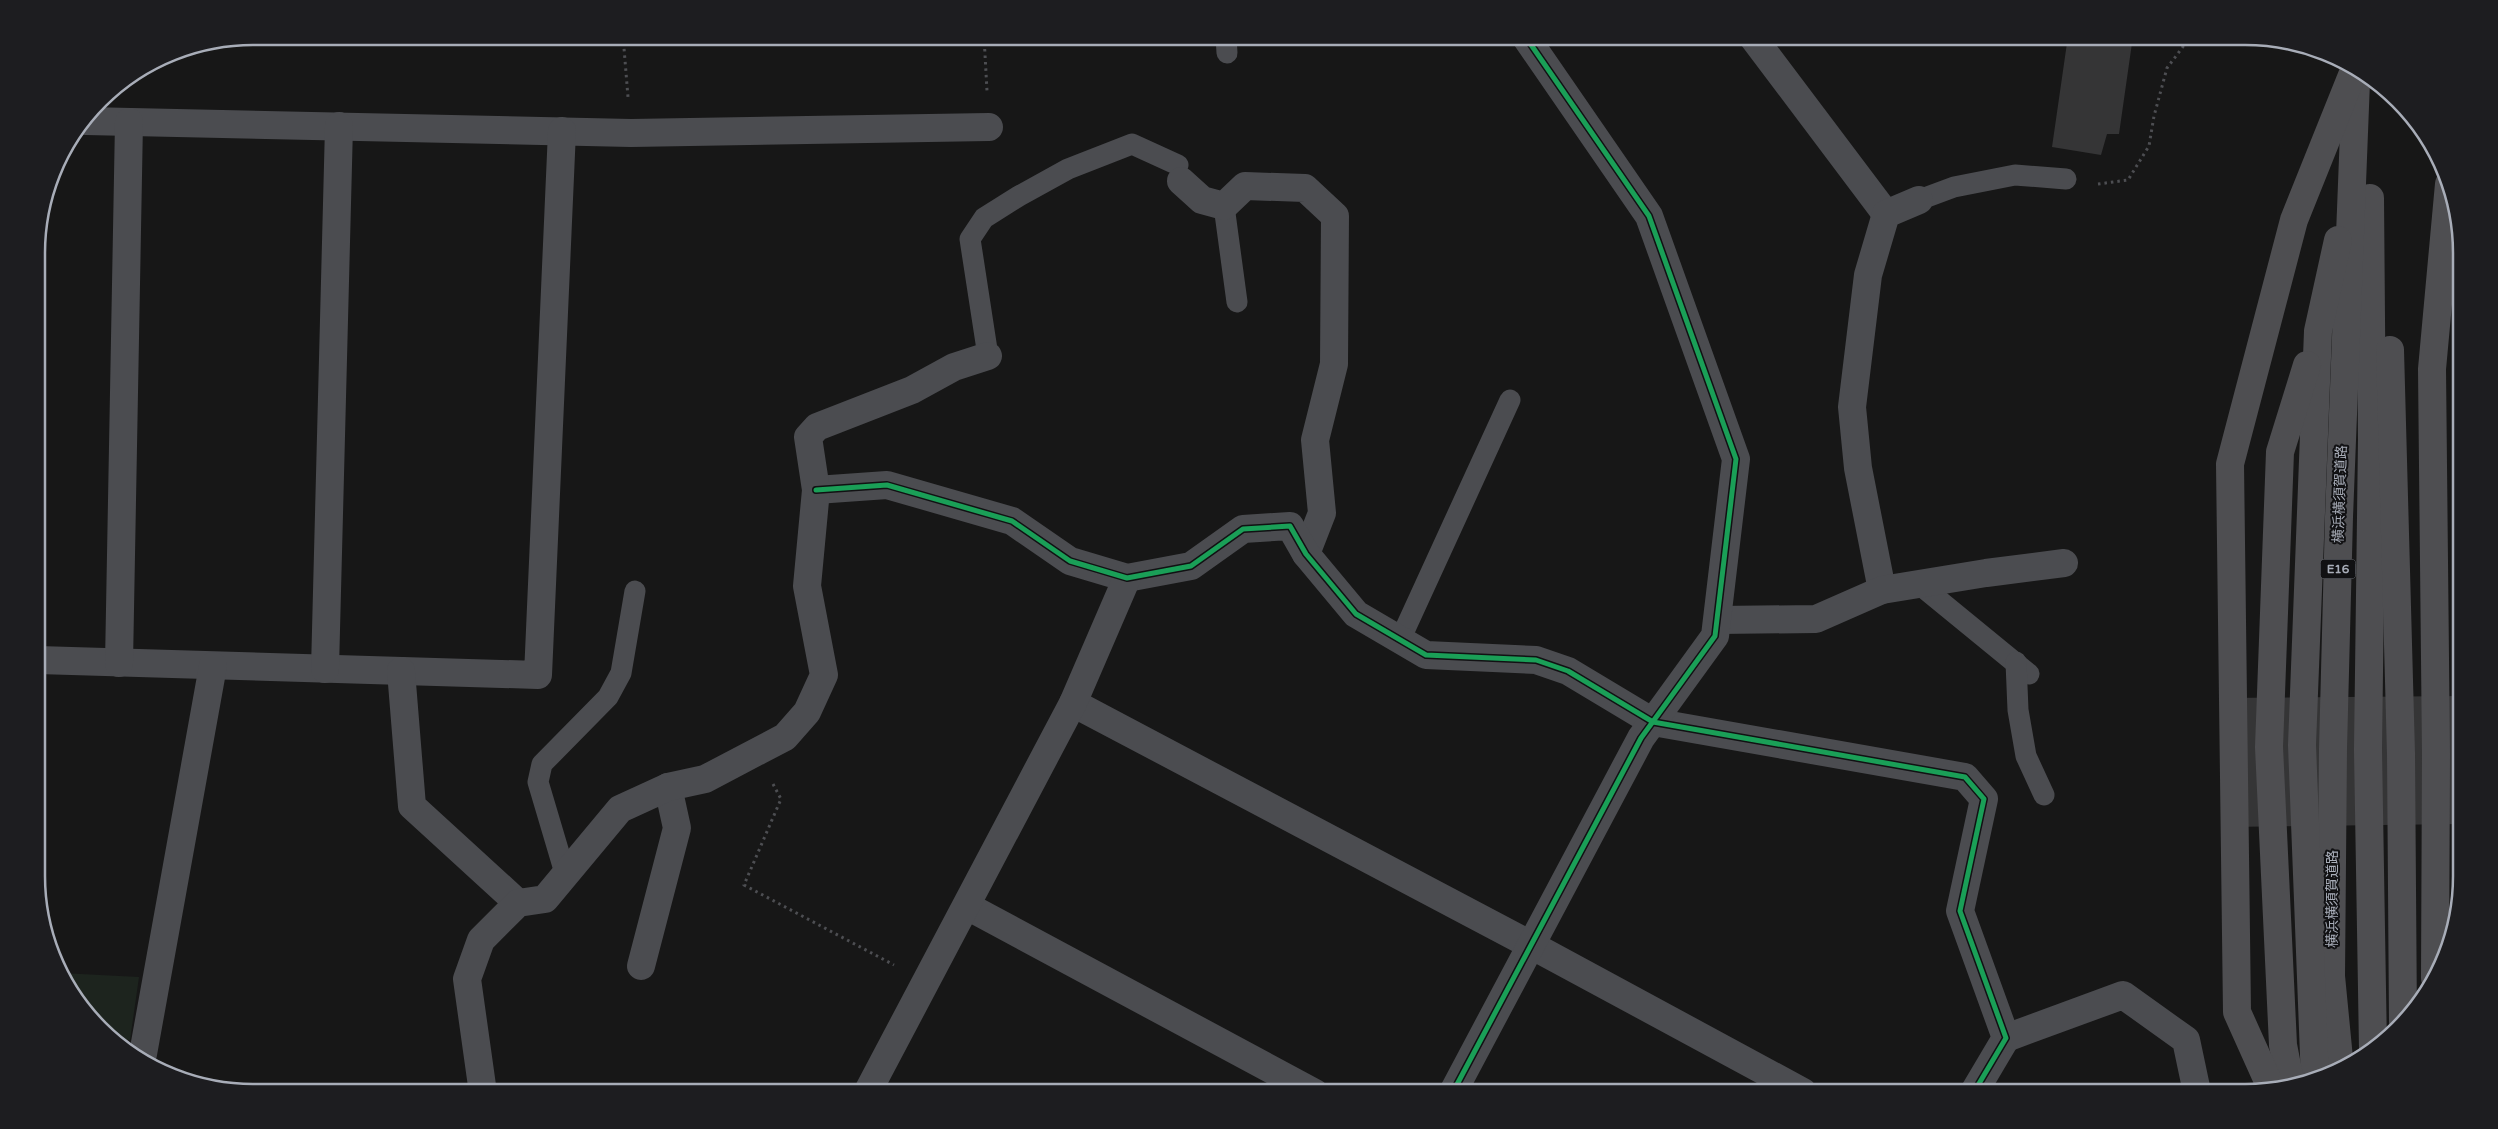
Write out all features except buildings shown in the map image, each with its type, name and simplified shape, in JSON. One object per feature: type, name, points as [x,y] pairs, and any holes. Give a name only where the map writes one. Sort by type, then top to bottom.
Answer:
[{"type":"highway","points":[[2269,1083],[2237,1012],[2230,464],[2294,220],[2353,76]]},
{"type":"highway","name":"横浜横須賀道路","points":[[2339,1062],[2331,976],[2333,749],[2339,518],[2361,172],[2356,77]]},
{"type":"highway","points":[[2290,1079],[2284,1045],[2269,747],[2280,452],[2318,331],[2361,172]]},
{"type":"highway","points":[[2361,172],[2388,277],[2401,754],[2403,1011]]},
{"type":"highway","points":[[2361,172],[2372,439],[2368,750],[2373,1040]]},
{"type":"highway","points":[[2434,963],[2436,754],[2432,369],[2447,204]]},
{"type":"highway","points":[[2315,1072],[2302,745],[2318,331]]},
{"type":"street","points":[[1457,1084],[1640,738],[1715,636],[1736,459],[1649,216],[1530,45]]},
{"type":"street","points":[[1759,45],[1886,214]]},
{"type":"street","points":[[92,121],[631,133],[988,127]]},
{"type":"street","points":[[119,663],[129,122]]},
{"type":"street","points":[[326,669],[339,126]]},
{"type":"street","points":[[45,660],[538,675],[562,131]]},
{"type":"street","points":[[1180,173],[1202,200],[1224,206],[1244,186],[1304,188],[1335,216],[1334,364],[1315,440],[1322,513],[1306,554]]},
{"type":"street","points":[[1886,214],[1919,200]]},
{"type":"street","points":[[1882,590],[1858,468],[1852,407],[1868,275],[1886,214]]},
{"type":"street","points":[[483,1084],[467,979],[482,940],[518,903],[545,899],[620,809],[668,787],[705,779],[784,737],[807,712],[824,674],[807,586],[816,490],[808,437],[817,427],[912,390],[954,367],[988,356]]},
{"type":"street","points":[[816,490],[887,484],[1012,521],[1070,561],[1127,578],[1191,566],[1243,529],[1290,526],[1306,554],[1356,614],[1426,655],[1536,660],[1568,671],[1653,722],[1965,777],[1984,799],[1960,911],[2006,1038]]},
{"type":"street","points":[[1718,620],[1816,618],[1882,590],[2064,563]]},
{"type":"street","points":[[872,1084],[1073,703],[1127,578]]},
{"type":"street","points":[[138,1050],[213,666]]},
{"type":"street","points":[[401,671],[412,806],[518,903]]},
{"type":"street","points":[[1073,703],[1531,945],[1788,1084]]},
{"type":"street","points":[[641,966],[677,828],[668,787]]},
{"type":"street","points":[[967,906],[1300,1084]]},
{"type":"street","points":[[1979,1084],[2006,1038],[2123,995],[2186,1040],[2195,1084]]},
{"type":"lane","points":[[988,356],[970,239],[984,218],[1068,168],[1132,144],[1180,173]]},
{"type":"lane","points":[[1919,200],[1954,187],[2015,175],[2066,179]]},
{"type":"lane","points":[[1224,206],[1236,302]]},
{"type":"lane","points":[[1400,640],[1510,400]]},
{"type":"lane","points":[[1918,584],[2023,668],[2018,710],[2026,756],[2044,795]]},
{"type":"lane","points":[[565,873],[538,782],[542,764],[608,697],[621,673],[635,591]]},
{"type":"path","points":[[624,45],[631,133]]},
{"type":"path","points":[[984,45],[988,127]]},
{"type":"path","points":[[2066,179],[2094,185],[2128,180],[2149,146],[2154,116],[2167,68],[2184,45]]},
{"type":"path","points":[[781,799],[744,885],[884,960]]},
{"type":"shaded area","points":[[69,973],[139,977],[130,1040],[125,1040],[106,1023],[88,1003]]},
{"type":"cycle path","points":[[1457,1084],[1641,738],[1715,636],[1736,459],[1649,216],[1531,45]]},
{"type":"cycle path","points":[[816,490],[887,485],[1012,521],[1070,561],[1127,578],[1191,566],[1243,529],[1290,526],[1306,554],[1356,614],[1426,655],[1536,660],[1568,671],[1653,722],[1965,777],[1984,799],[1960,911],[2006,1038],[1979,1084]]}]
